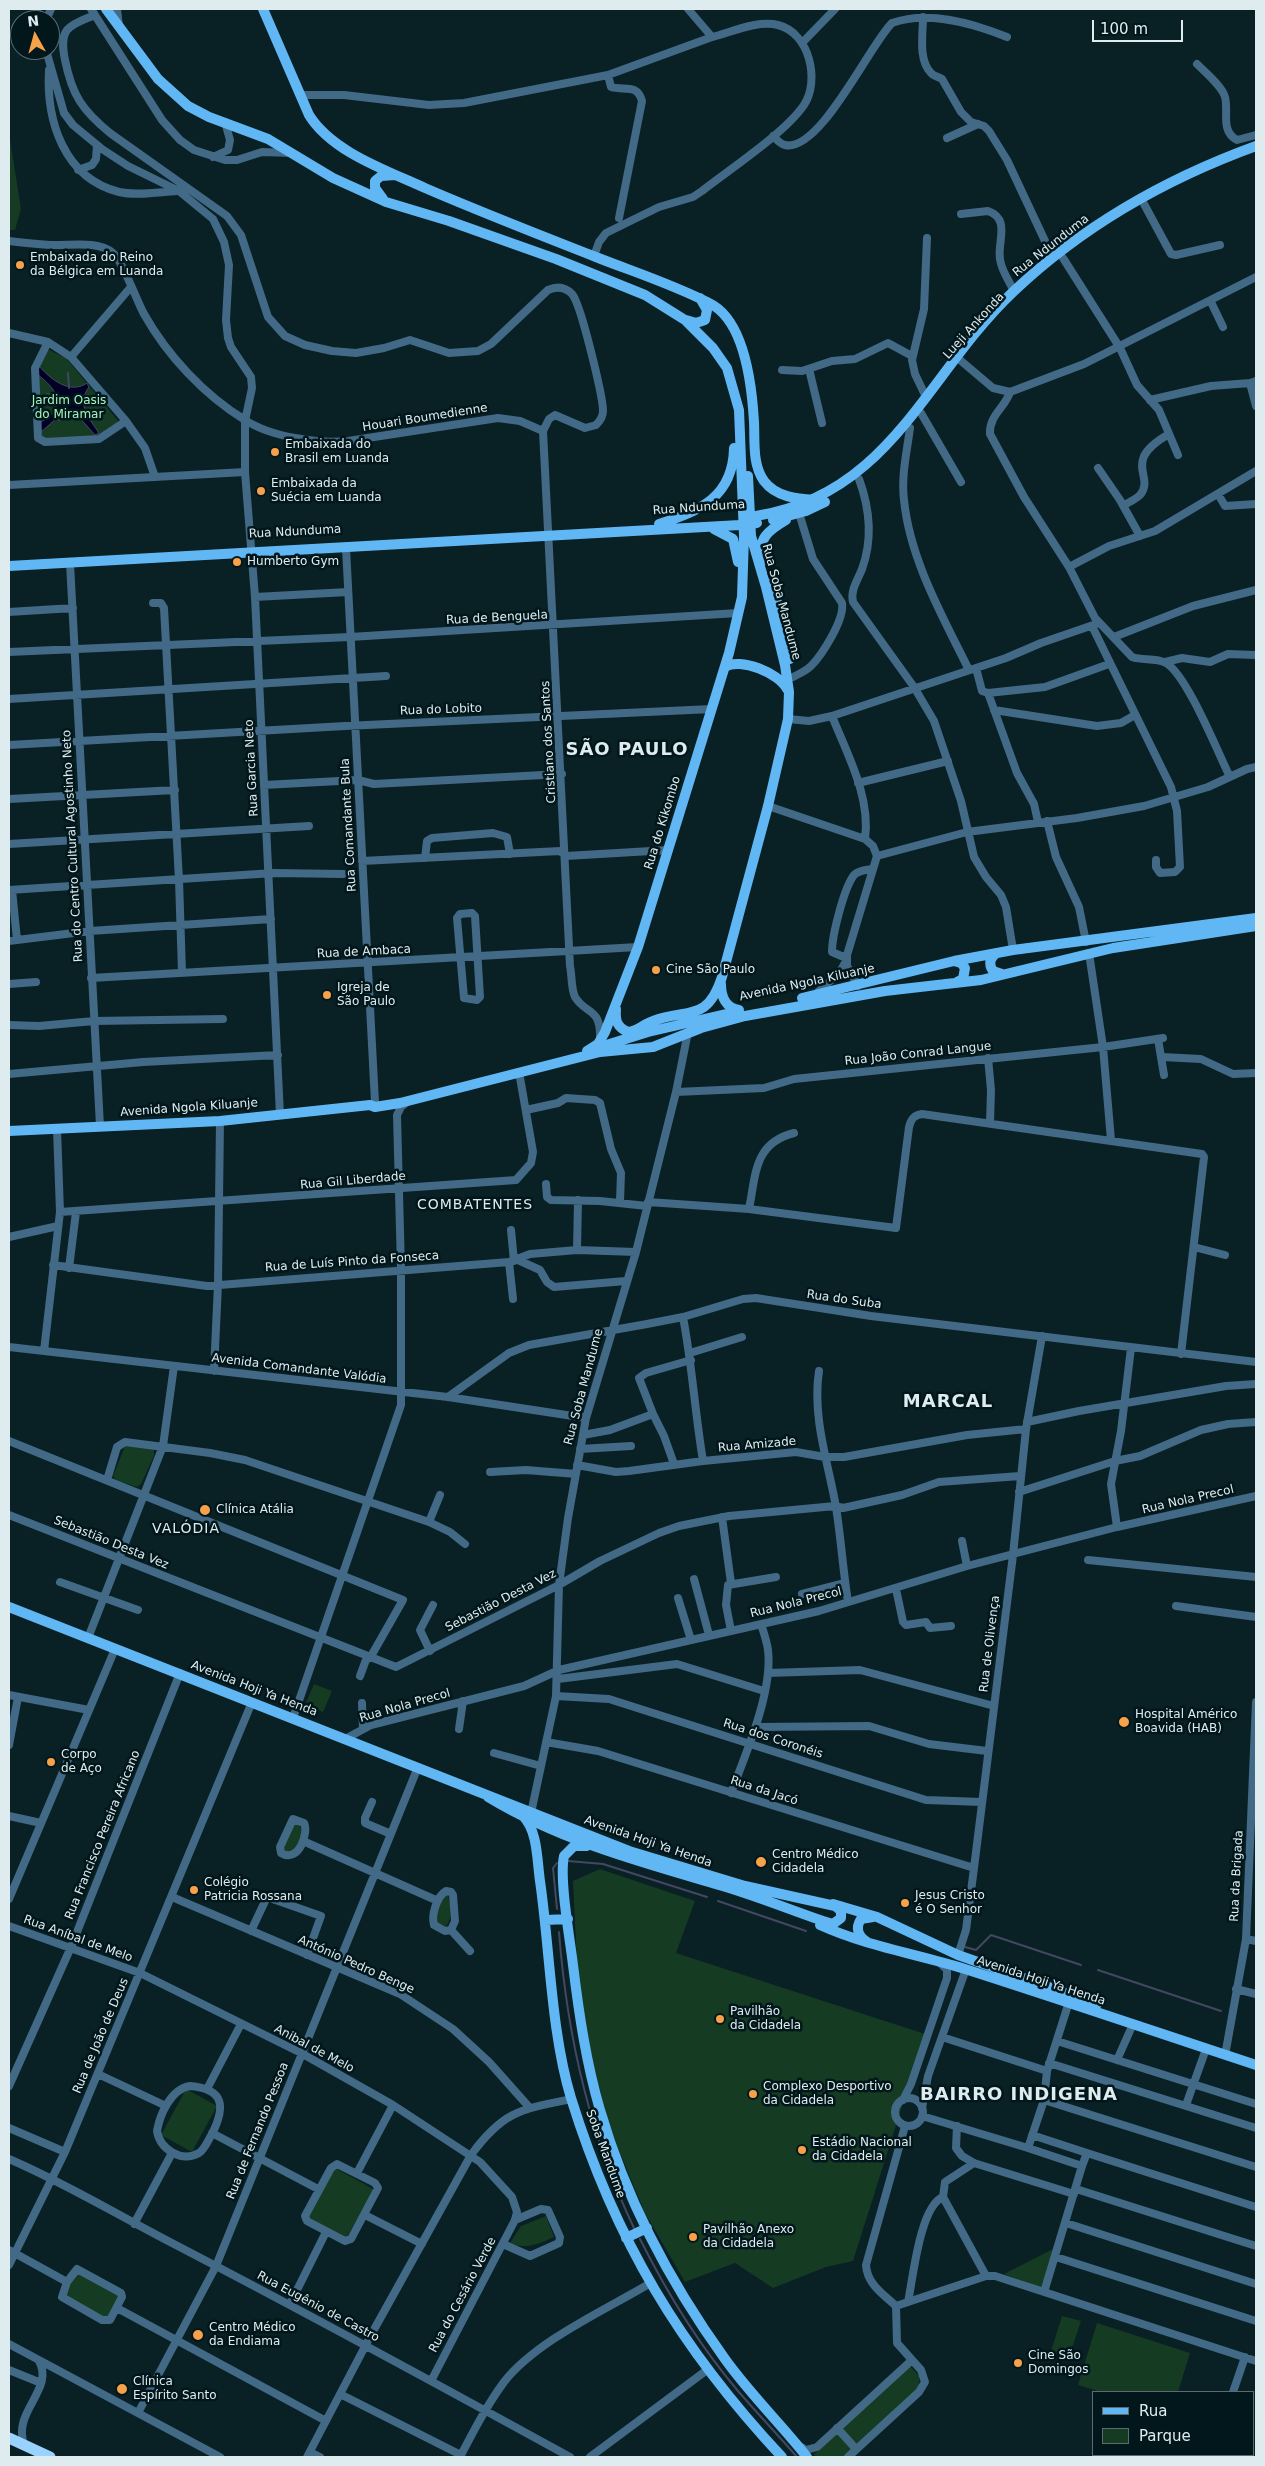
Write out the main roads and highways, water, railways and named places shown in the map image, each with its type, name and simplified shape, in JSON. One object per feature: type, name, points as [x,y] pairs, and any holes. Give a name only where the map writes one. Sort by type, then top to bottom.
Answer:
[{"type":"highway","points":[[9,2436],[50,2457]]},
{"type":"main road","points":[[106,9],[168,91],[188,106],[268,139],[333,178],[386,202],[449,222],[588,272],[646,296],[689,324],[711,351],[724,374],[733,409],[734,460],[728,479],[711,501],[690,514],[659,524]]},
{"type":"main road","points":[[263,9],[300,95],[316,126],[337,145],[398,176],[498,220],[672,285],[718,309],[736,332],[753,407],[756,460],[764,480],[785,496],[816,503]]},
{"type":"main road","name":"Rua Ndunduma","points":[[9,561],[710,527],[796,514],[816,503],[860,470],[892,440],[966,344],[1014,291],[1104,221],[1141,198],[1168,183],[1256,146]]},
{"type":"main road","name":"Lueji Ankonda","points":[[816,503],[839,495],[859,479],[910,428],[960,360],[1015,299],[1058,258],[1144,204],[1212,171],[1256,153]]},
{"type":"main road","points":[[386,202],[375,188],[375,181],[385,175],[398,176]]},
{"type":"main road","points":[[689,324],[705,320],[707,310],[700,298]]},
{"type":"main road","name":"Rua do Kikombo","points":[[617,1003],[638,947],[725,667],[742,597],[744,536],[737,398],[727,368],[713,348],[689,324]]},
{"type":"main road","name":"Rua Soba Mandume","points":[[722,977],[768,806],[788,719],[787,662],[751,536],[747,374]]},
{"type":"main road","name":"Rua Ndunduma","points":[[757,520],[816,503]]},
{"type":"main road","points":[[788,707],[793,696],[793,677],[787,662],[782,621],[761,548],[767,531],[796,514]]},
{"type":"main road","name":"Rua Ndunduma","points":[[9,566],[251,550],[346,548],[549,534],[659,524],[740,522]]},
{"type":"main road","points":[[710,527],[729,535],[736,545],[738,613]]},
{"type":"main road","points":[[730,649],[734,658],[762,668],[776,671],[787,662]]},
{"type":"main road","points":[[725,667],[736,662],[774,674],[784,683],[789,692]]},
{"type":"main road","name":"Avenida Ngola Kiluanje","points":[[9,1130],[220,1121],[372,1103],[401,1098],[587,1051],[648,1032],[858,986],[954,961],[1013,950],[1086,942],[1256,918]]},
{"type":"main road","name":"Avenida Ngola Kiluanje","points":[[372,1103],[376,1107],[612,1050],[646,1048],[688,1032],[735,1018],[910,987],[957,982],[1003,974],[1089,953],[1256,926]]},
{"type":"main road","points":[[997,953],[991,958],[990,964],[993,971],[1003,974]]},
{"type":"main road","points":[[954,961],[960,963],[965,968],[963,979],[957,982]]},
{"type":"main road","points":[[617,1003],[616,1022],[623,1030],[634,1031],[652,1021],[704,1008],[716,994],[722,977]]},
{"type":"main road","points":[[722,977],[724,1000],[732,1008],[742,1010]]},
{"type":"main road","points":[[587,1051],[600,1041],[617,1003]]},
{"type":"main road","name":"Avenida Hoji Ya Henda","points":[[9,1607],[418,1767],[531,1814],[661,1862],[745,1886],[840,1905],[877,1917],[958,1955],[1256,2060]]},
{"type":"main road","name":"Avenida Hoji Ya Henda","points":[[488,1797],[520,1814],[597,1848],[750,1895],[793,1911],[840,1934],[966,1969],[1256,2066]]},
{"type":"main road","name":"Soba Mandume","points":[[520,1814],[529,1824],[533,1839],[546,1920],[561,2050],[572,2099],[609,2201],[649,2284],[707,2370],[744,2416],[782,2457]]},
{"type":"main road","name":"Soba Mandume","points":[[597,1848],[578,1845],[569,1848],[564,1856],[568,1919],[579,2014],[590,2074],[617,2160],[644,2230],[724,2359],[743,2384],[807,2457]]},
{"type":"main road","points":[[793,1911],[828,1923],[837,1922],[841,1918],[842,1913],[839,1908],[804,1899]]},
{"type":"main road","points":[[868,1942],[859,1934],[859,1922],[865,1917],[877,1917]]},
{"type":"main road","points":[[546,1920],[568,1919]]},
{"type":"main road","points":[[628,2237],[644,2230]]},
{"type":"water","points":[[39,366],[61,384],[74,387],[87,383],[89,387],[84,399],[85,411],[99,433],[95,435],[79,417],[69,412],[57,418],[41,432],[41,422],[55,410],[57,398],[50,386],[37,374]]},
{"type":"waterway","points":[[68,373],[69,388]]},
{"type":"waterway","points":[[47,394],[57,396]]},
{"type":"waterway","points":[[81,398],[88,395]]},
{"type":"waterway","points":[[59,420],[62,413]]},
{"type":"waterway","points":[[568,1861],[603,1864],[707,1897]]},
{"type":"waterway","points":[[557,1863],[553,1868],[557,1909]]},
{"type":"waterway","points":[[718,1901],[806,1931]]},
{"type":"waterway","points":[[559,1932],[568,2009],[574,2047],[583,2084],[604,2157],[634,2228]]},
{"type":"waterway","points":[[965,1947],[976,1950],[991,1935],[1081,1965]]},
{"type":"waterway","points":[[1098,1970],[1221,2011]]},
{"type":"waterway","points":[[640,2239],[661,2279],[697,2337],[738,2391],[797,2457]]},
{"type":"place","name":"Embaixada do Reino da Bélgica em Luanda","points":[[20,265]]},
{"type":"place","name":"Embaixada do Brasil em Luanda","points":[[275,452]]},
{"type":"place","name":"Embaixada da Suécia em Luanda","points":[[261,491]]},
{"type":"place","name":"Humberto Gym","points":[[237,562]]},
{"type":"place","name":"Cine São Paulo","points":[[656,970]]},
{"type":"place","name":"Igreja de São Paulo","points":[[327,995]]},
{"type":"place","name":"Clínica Atália","points":[[205,1510]]},
{"type":"place","name":"Hospital Américo Boavida (HAB)","points":[[1124,1722]]},
{"type":"place","name":"Corpo de Aço","points":[[51,1762]]},
{"type":"place","name":"Centro Médico Cidadela","points":[[761,1862]]},
{"type":"place","name":"Colégio Patricia Rossana","points":[[194,1890]]},
{"type":"place","name":"Jesus Cristo é O Senhor","points":[[905,1903]]},
{"type":"place","name":"Pavilhão da Cidadela","points":[[720,2019]]},
{"type":"place","name":"Complexo Desportivo da Cidadela","points":[[753,2094]]},
{"type":"place","name":"Estádio Nacional da Cidadela","points":[[802,2150]]},
{"type":"place","name":"Pavilhão Anexo da Cidadela","points":[[693,2237]]},
{"type":"place","name":"Centro Médico da Endiama","points":[[198,2335]]},
{"type":"place","name":"Cine São Domingos","points":[[1018,2363]]},
{"type":"place","name":"Clínica Espírito Santo","points":[[122,2389]]},
{"type":"district","name":"SÃO PAULO","points":[[627,750]]},
{"type":"district","name":"COMBATENTES","points":[[475,1205]]},
{"type":"district","name":"MARCAL","points":[[948,1402]]},
{"type":"district","name":"VALÓDIA","points":[[186,1529]]},
{"type":"district","name":"BAIRRO INDIGENA","points":[[1019,2095]]},
{"type":"park label","name":"Jardim Oasis do Miramar","points":[[69,408]]}]
